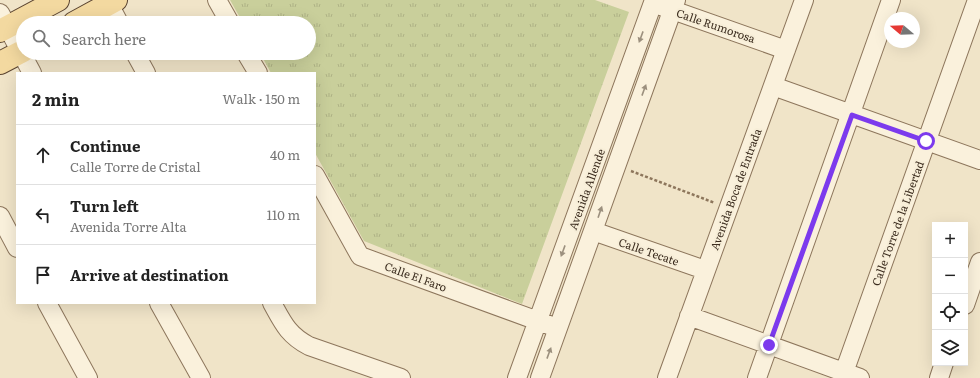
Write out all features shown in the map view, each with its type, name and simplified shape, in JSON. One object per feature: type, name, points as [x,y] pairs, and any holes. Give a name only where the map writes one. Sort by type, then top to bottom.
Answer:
[{"type":"main road","points":[[21,16],[58,0]]},
{"type":"main road","points":[[87,16],[113,2]]},
{"type":"main road","points":[[3,24],[16,18]]},
{"type":"main road","points":[[0,63],[16,54]]},
{"type":"street","points":[[217,0],[226,16]]},
{"type":"street","name":"Avenida Boca de Entrada","points":[[667,378],[804,0]]},
{"type":"street","points":[[757,378],[852,115],[891,0]]},
{"type":"street","name":"Calle Torre de la Libertad","points":[[849,376],[926,141],[977,0]]},
{"type":"street","name":"Calle Rumorosa","points":[[651,1],[674,5],[786,50]]},
{"type":"street","name":"Avenida Allende","points":[[517,378],[651,1]]},
{"type":"street","points":[[113,2],[117,16]]},
{"type":"street","name":"Avenida Allende","points":[[540,378],[674,5]]},
{"type":"street","points":[[3,24],[16,42]]},
{"type":"street","points":[[26,60],[32,72]]},
{"type":"street","points":[[139,60],[145,72]]},
{"type":"street","points":[[250,60],[257,72]]},
{"type":"street","points":[[773,86],[980,160]]},
{"type":"street","name":"Calle El Faro","points":[[316,177],[360,256],[558,328]]},
{"type":"street","points":[[0,216],[16,246]]},
{"type":"street","name":"Calle Tecate","points":[[593,231],[705,270]]},
{"type":"street","points":[[968,296],[980,262]]},
{"type":"street","points":[[48,304],[88,378]]},
{"type":"street","points":[[161,304],[201,378]]},
{"type":"street","points":[[273,304],[286,328],[296,339],[309,346],[401,378]]},
{"type":"street","points":[[689,316],[849,376]]},
{"type":"street","points":[[939,378],[943,366]]},
{"type":"path","points":[[616,166],[728,208]]},
{"type":"green space","points":[[230,0],[595,0],[629,12],[522,304],[364,241],[316,155],[316,72],[270,72],[264,60],[316,60],[316,16],[239,16]]},
{"type":"route","points":[[769,345],[852,115],[926,141]]}]
